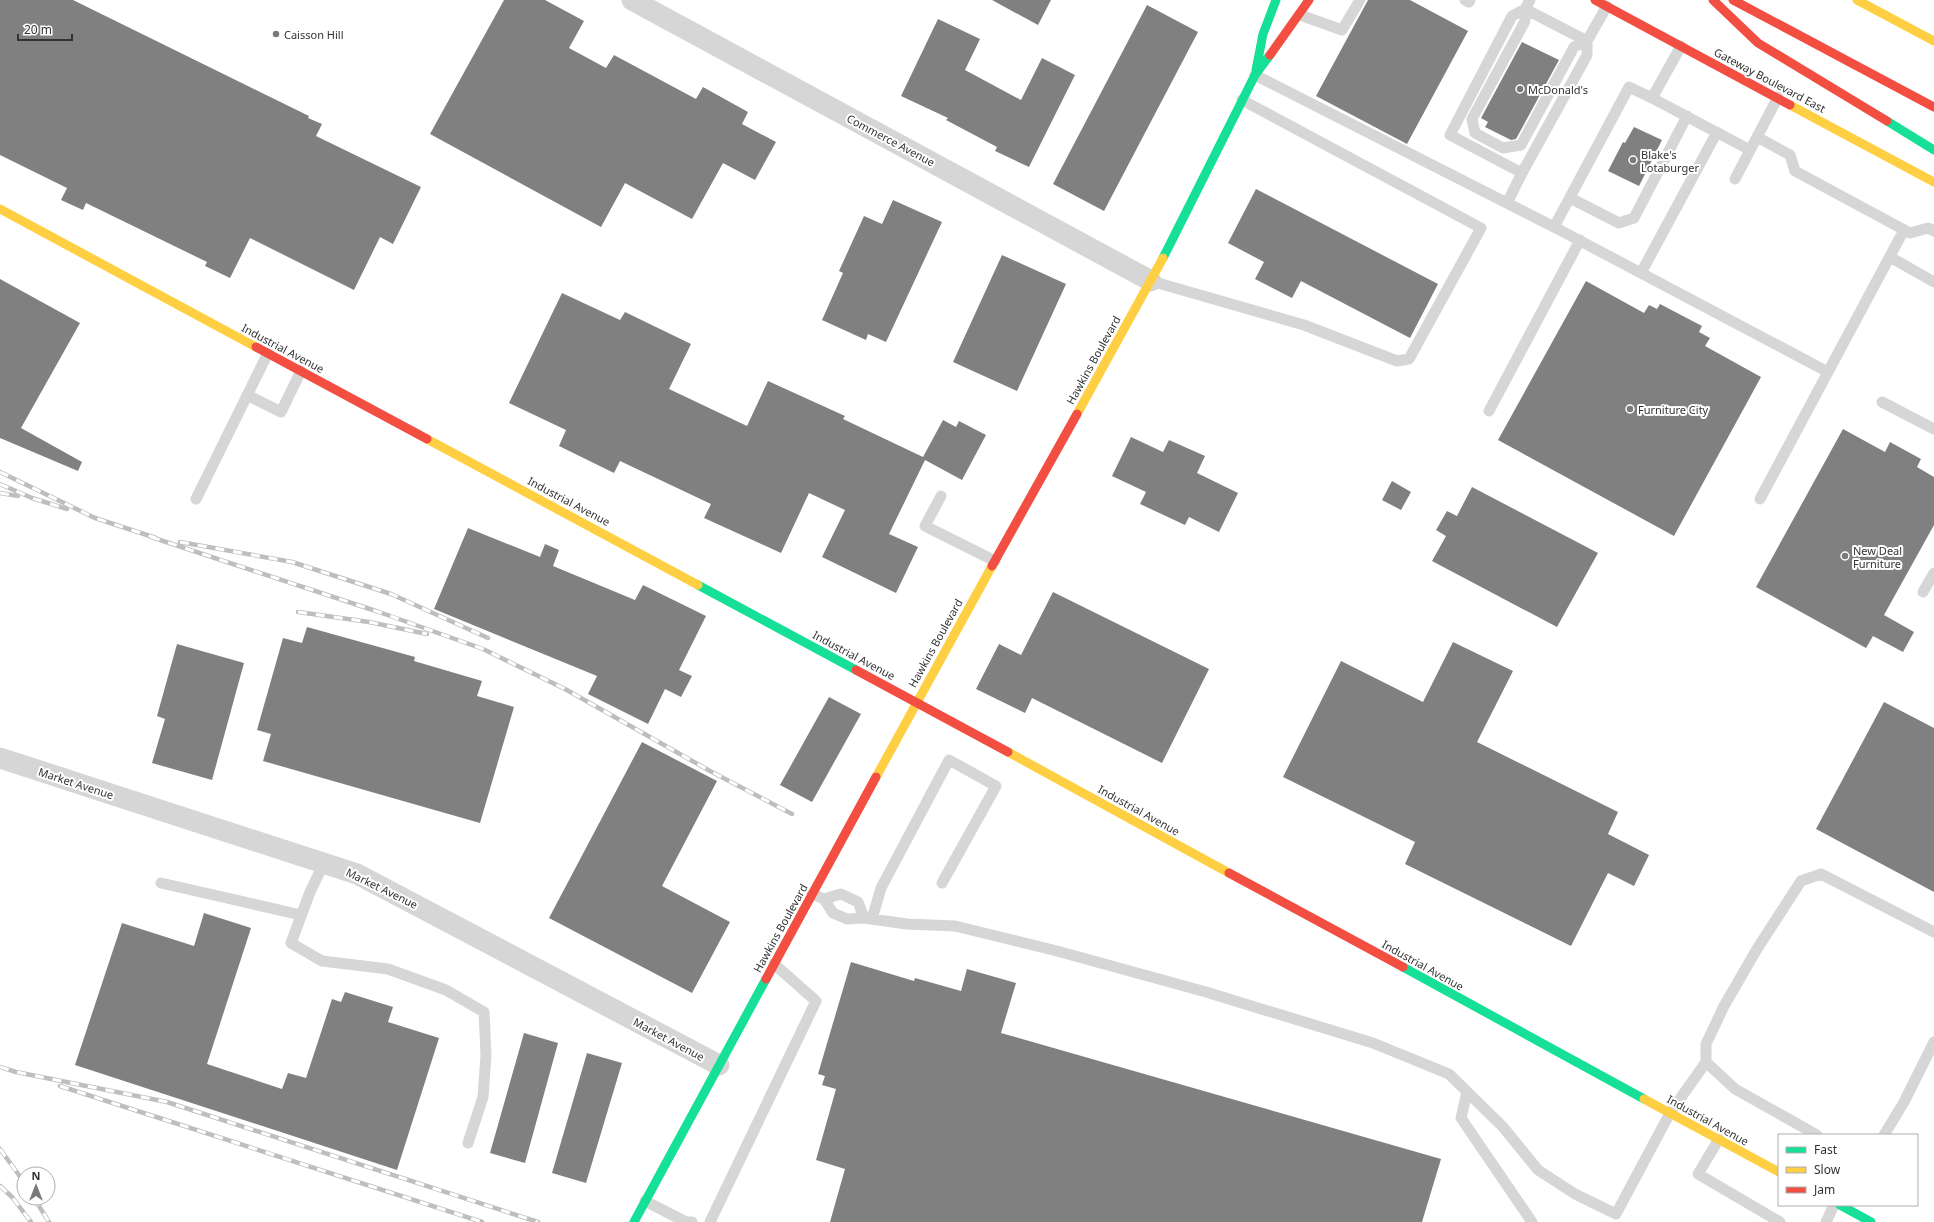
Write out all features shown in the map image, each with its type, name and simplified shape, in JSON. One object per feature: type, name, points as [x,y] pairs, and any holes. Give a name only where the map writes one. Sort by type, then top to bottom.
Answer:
[{"type":"main road","name":"Hawkins Boulevard","points":[[634,1222],[916,702],[1151,281],[1255,75],[1300,15],[1308,0]]},
{"type":"main road","name":"Gateway Boulevard East","points":[[1595,0],[1934,182]]},
{"type":"main road","points":[[1713,0],[1758,43],[1934,150]]},
{"type":"main road","points":[[1733,0],[1934,107]]},
{"type":"main road","points":[[1857,0],[1934,42]]},
{"type":"main road","name":"Hawkins Boulevard","points":[[1255,75],[1263,34],[1273,1]]},
{"type":"main road","name":"Industrial Avenue","points":[[0,209],[916,702],[1778,1171]]},
{"type":"main road","points":[[1842,1206],[1871,1222]]},
{"type":"street","name":"Commerce Avenue","points":[[632,0],[1151,281]]},
{"type":"street","name":"Market Avenue","points":[[0,758],[357,874],[719,1065]]},
{"type":"lane","points":[[1300,15],[1342,30],[1360,0]]},
{"type":"lane","points":[[1466,0],[1469,2],[1470,0]]},
{"type":"lane","points":[[1527,4],[1525,21],[1472,119],[1475,134],[1503,148],[1521,145],[1574,47],[1587,41]]},
{"type":"lane","points":[[1527,4],[1587,41]]},
{"type":"lane","points":[[1522,173],[1450,135],[1512,16],[1527,4]]},
{"type":"lane","points":[[1507,203],[1587,55],[1587,41],[1606,6]]},
{"type":"lane","points":[[1652,98],[1680,46]]},
{"type":"lane","points":[[1255,75],[1580,240],[1828,372]]},
{"type":"lane","points":[[1554,227],[1629,87],[1750,150]]},
{"type":"lane","points":[[1735,179],[1778,97]]},
{"type":"lane","points":[[1151,281],[1304,325],[1397,361],[1409,359],[1481,228],[1242,100]]},
{"type":"lane","points":[[1570,198],[1619,223],[1634,218],[1687,116]]},
{"type":"lane","points":[[1641,273],[1717,132]]},
{"type":"lane","points":[[1757,137],[1790,154],[1795,171],[1904,230],[1910,233],[1928,228],[1934,231]]},
{"type":"lane","points":[[1760,499],[1904,230]]},
{"type":"lane","points":[[1489,411],[1580,240]]},
{"type":"lane","points":[[1890,257],[1934,282]]},
{"type":"lane","points":[[196,499],[268,353]]},
{"type":"lane","points":[[247,395],[281,412],[301,371]]},
{"type":"lane","points":[[1882,402],[1934,429]]},
{"type":"lane","points":[[941,496],[925,526],[995,561]]},
{"type":"lane","points":[[1924,592],[1934,573]]},
{"type":"lane","points":[[868,919],[881,888],[949,760],[996,786],[942,883]]},
{"type":"lane","points":[[324,863],[301,915],[292,942],[322,962],[388,969],[446,990],[484,1012],[486,1055],[483,1097],[468,1143]]},
{"type":"lane","points":[[812,894],[824,899],[833,913],[847,919],[868,919],[907,924],[955,926],[1057,951],[1206,992],[1373,1043],[1449,1074],[1503,1127],[1538,1170],[1576,1194],[1616,1214],[1670,1113],[1706,1062],[1706,1044],[1724,1006],[1757,948],[1801,881],[1821,874],[1934,932]]},
{"type":"lane","points":[[161,883],[301,915]]},
{"type":"lane","points":[[824,899],[841,894],[858,902],[868,919]]},
{"type":"lane","points":[[710,1222],[816,1001],[774,964]]},
{"type":"lane","points":[[1885,1134],[1904,1102],[1934,1042]]},
{"type":"lane","points":[[1706,1062],[1735,1089],[1815,1134]]},
{"type":"lane","points":[[1467,1092],[1461,1118],[1532,1222]]},
{"type":"lane","points":[[1718,1139],[1698,1174],[1780,1222]]},
{"type":"lane","points":[[645,1201],[686,1222],[692,1222]]},
{"type":"lane","points":[[1826,1222],[1834,1206]]},
{"type":"building","points":[[0,0],[73,0],[309,116],[308,118],[322,124],[316,136],[421,187],[393,244],[380,237],[354,290],[250,238],[230,278],[205,266],[207,262],[86,203],[83,210],[61,200],[67,188],[0,155]]},
{"type":"building","points":[[504,0],[545,0],[584,21],[569,48],[606,68],[614,55],[696,99],[703,87],[748,112],[742,124],[776,142],[755,180],[723,163],[692,219],[625,183],[601,227],[430,134]]},
{"type":"building","points":[[992,0],[1051,0],[1038,25]]},
{"type":"building","points":[[1368,0],[1410,0],[1468,31],[1407,144],[1316,96]]},
{"type":"building","points":[[1147,5],[1198,32],[1104,211],[1053,184]]},
{"type":"building","points":[[938,19],[980,39],[965,70],[1021,100],[1042,58],[1075,75],[1029,167],[995,151],[997,147],[946,120],[948,118],[901,96]]},
{"type":"building","name":"McDonald's","points":[[1522,42],[1559,60],[1516,139],[1511,140],[1485,127],[1488,122],[1481,118]]},
{"type":"building","name":"Blake's Lotaburger","points":[[1634,127],[1662,140],[1639,186],[1608,171],[1623,142],[1625,143]]},
{"type":"building","points":[[1256,189],[1438,284],[1410,338],[1301,281],[1292,298],[1255,279],[1264,262],[1228,243]]},
{"type":"building","points":[[893,200],[942,222],[886,342],[868,334],[866,340],[822,320],[843,273],[839,271],[864,216],[882,224]]},
{"type":"building","points":[[1002,255],[1066,284],[1017,391],[953,362]]},
{"type":"building","points":[[0,279],[80,323],[21,428],[82,462],[78,471],[0,438]]},
{"type":"building","name":"Furniture City","points":[[1586,281],[1644,313],[1649,305],[1657,309],[1660,304],[1702,326],[1699,332],[1710,338],[1705,346],[1761,377],[1674,536],[1498,440]]},
{"type":"building","points":[[562,293],[620,320],[625,312],[691,344],[669,389],[747,426],[768,381],[845,416],[843,419],[923,457],[943,420],[956,427],[959,421],[986,435],[962,480],[925,460],[889,534],[918,547],[896,593],[822,557],[845,510],[809,493],[781,553],[704,518],[711,504],[620,461],[614,473],[559,446],[566,430],[509,403]]},
{"type":"building","name":"New Deal Furniture","points":[[1843,429],[1885,452],[1890,442],[1921,459],[1917,467],[1934,477],[1934,525],[1884,615],[1914,632],[1903,652],[1873,636],[1866,648],[1756,587]]},
{"type":"building","points":[[1131,437],[1163,452],[1169,440],[1205,456],[1197,473],[1238,493],[1219,532],[1189,517],[1185,525],[1140,504],[1146,492],[1112,476]]},
{"type":"building","points":[[1392,481],[1411,492],[1401,510],[1382,500]]},
{"type":"building","points":[[1472,487],[1598,553],[1557,627],[1432,561],[1446,536],[1436,530],[1447,511],[1457,516]]},
{"type":"building","points":[[468,528],[540,557],[545,544],[559,550],[553,566],[635,600],[643,585],[706,616],[679,670],[692,676],[681,697],[665,689],[648,724],[588,694],[597,676],[434,609]]},
{"type":"building","points":[[1053,592],[1209,669],[1162,763],[1032,698],[1025,713],[976,689],[999,644],[1021,655]]},
{"type":"building","points":[[307,627],[415,657],[414,661],[482,681],[477,696],[514,707],[480,823],[263,761],[271,734],[257,730],[283,638],[302,643]]},
{"type":"building","points":[[1453,642],[1513,671],[1477,742],[1618,812],[1608,834],[1649,855],[1634,886],[1608,873],[1571,946],[1405,864],[1415,842],[1283,777],[1341,661],[1423,702]]},
{"type":"building","points":[[177,644],[244,663],[212,780],[152,763],[165,719],[157,716]]},
{"type":"building","points":[[829,697],[861,714],[812,802],[780,785]]},
{"type":"building","points":[[1884,702],[1934,728],[1934,892],[1816,829]]},
{"type":"building","points":[[642,742],[717,781],[662,886],[730,922],[692,993],[549,918]]},
{"type":"building","points":[[204,913],[251,928],[207,1064],[282,1089],[288,1073],[306,1078],[332,999],[341,1002],[345,992],[393,1007],[388,1022],[439,1038],[397,1170],[75,1065],[122,923],[194,946]]},
{"type":"building","points":[[851,962],[914,981],[915,978],[961,991],[967,969],[1016,983],[1001,1033],[1441,1159],[1422,1222],[830,1222],[845,1169],[816,1160],[836,1089],[822,1085],[825,1076],[818,1074]]},
{"type":"building","points":[[524,1033],[558,1043],[525,1163],[490,1153]]},
{"type":"building","points":[[587,1053],[622,1063],[586,1183],[552,1173]]},
{"type":"railway","points":[[0,472],[95,518],[156,538]]},
{"type":"railway","points":[[0,484],[32,498],[67,509]]},
{"type":"railway","points":[[0,493],[18,496]]},
{"type":"railway","points":[[151,537],[379,612],[483,649],[565,689],[710,771],[792,814]]},
{"type":"railway","points":[[180,542],[292,562],[391,594],[488,638]]},
{"type":"railway","points":[[298,612],[369,622],[427,634]]},
{"type":"railway","points":[[0,1067],[16,1072],[167,1102],[538,1222]]},
{"type":"railway","points":[[60,1086],[482,1222]]},
{"type":"railway","points":[[0,1149],[16,1171]]},
{"type":"railway","points":[[0,1186],[12,1197],[31,1222]]},
{"type":"railway","points":[[39,1206],[49,1222]]},
{"type":"traffic: fast","points":[[1256,70],[1263,34],[1276,0]]},
{"type":"traffic: fast","points":[[1163,258],[1255,75],[1270,55]]},
{"type":"traffic: fast","points":[[1887,121],[1934,150]]},
{"type":"traffic: fast","points":[[698,585],[856,670]]},
{"type":"traffic: fast","points":[[1403,967],[1644,1099]]},
{"type":"traffic: fast","points":[[634,1222],[766,979]]},
{"type":"traffic: fast","points":[[1842,1206],[1871,1222]]},
{"type":"traffic: slow","points":[[1857,0],[1934,41]]},
{"type":"traffic: slow","points":[[1790,105],[1934,182]]},
{"type":"traffic: slow","points":[[0,209],[256,347]]},
{"type":"traffic: slow","points":[[1077,414],[1163,258]]},
{"type":"traffic: slow","points":[[427,439],[698,585]]},
{"type":"traffic: slow","points":[[876,777],[992,566]]},
{"type":"traffic: slow","points":[[1008,752],[1229,873]]},
{"type":"traffic: slow","points":[[1644,1099],[1778,1171]]},
{"type":"traffic: jam","points":[[1270,55],[1309,0]]},
{"type":"traffic: jam","points":[[1595,0],[1790,105]]},
{"type":"traffic: jam","points":[[1713,0],[1758,43],[1887,121]]},
{"type":"traffic: jam","points":[[1733,0],[1934,107]]},
{"type":"traffic: jam","points":[[256,347],[427,439]]},
{"type":"traffic: jam","points":[[992,566],[1077,414]]},
{"type":"traffic: jam","points":[[856,670],[1008,752]]},
{"type":"traffic: jam","points":[[766,979],[876,777]]},
{"type":"traffic: jam","points":[[1229,873],[1403,967]]},
{"type":"place","name":"Caisson Hill","points":[[276,34]]},
{"type":"place","name":"McDonald's","points":[[1520,89]]},
{"type":"place","name":"Blake's Lotaburger","points":[[1633,160]]},
{"type":"place","name":"Furniture City","points":[[1630,409]]},
{"type":"place","name":"New Deal Furniture","points":[[1845,556]]}]
